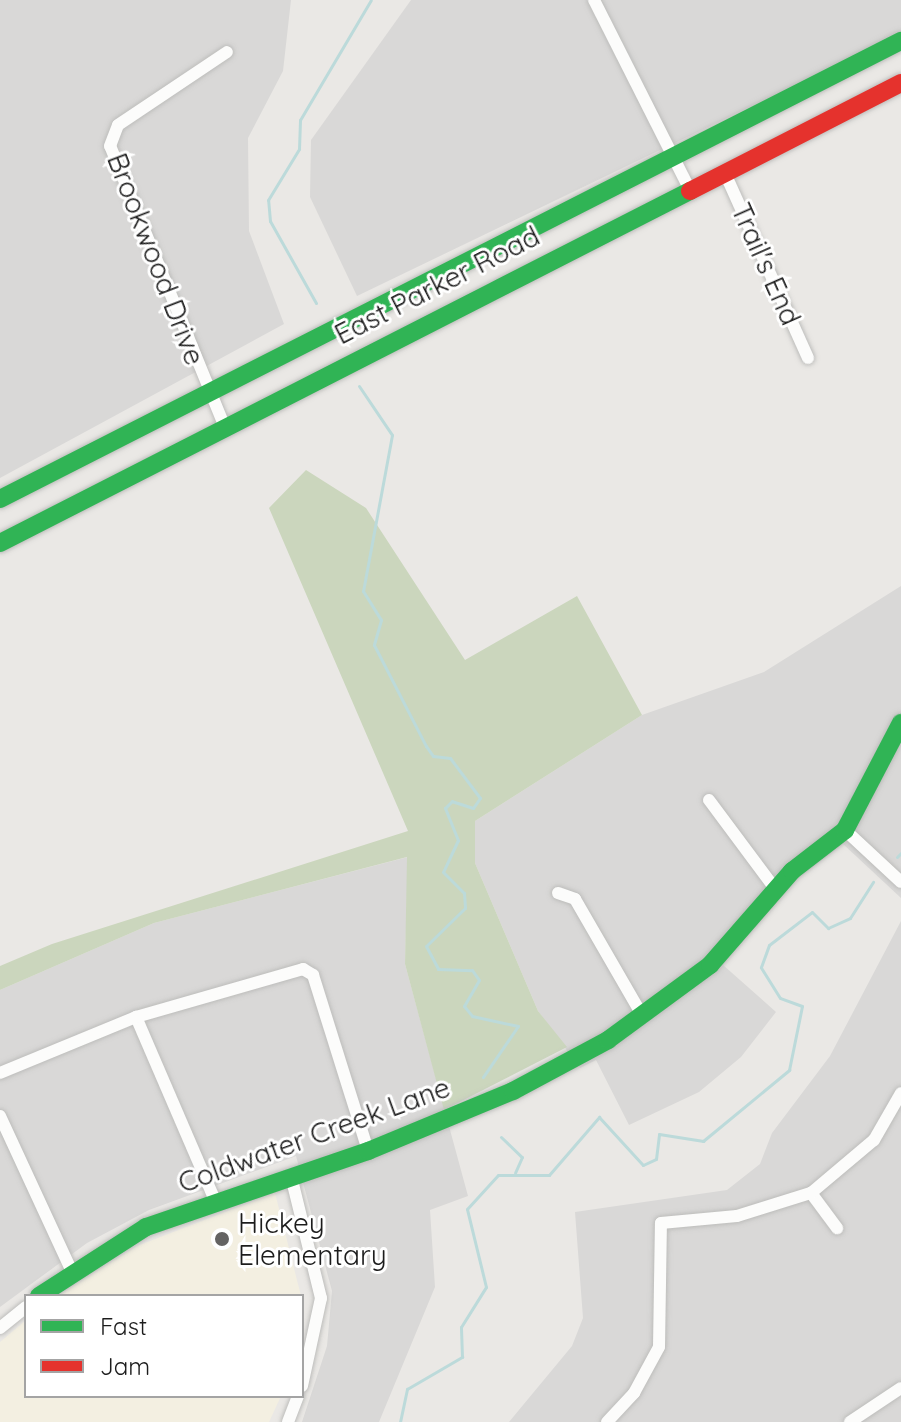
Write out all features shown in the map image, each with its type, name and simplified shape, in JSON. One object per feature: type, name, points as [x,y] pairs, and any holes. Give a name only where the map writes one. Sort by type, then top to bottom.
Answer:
[{"type":"main road","name":"East Parker Road","points":[[0,499],[208,390],[901,41]]},
{"type":"main road","name":"East Parker Road","points":[[0,543],[224,425],[901,83]]},
{"type":"main road","name":"Coldwater Creek Lane","points":[[41,1294],[71,1270],[214,1198],[368,1151],[513,1091],[642,1015],[710,965],[776,890],[845,830],[901,723]]},
{"type":"street","points":[[594,0],[689,188]]},
{"type":"street","name":"Brookwood Drive","points":[[224,425],[110,146],[118,125],[227,52]]},
{"type":"street","name":"Trail's End","points":[[724,171],[808,358]]},
{"type":"street","points":[[709,800],[776,890]]},
{"type":"street","points":[[845,830],[901,882]]},
{"type":"street","points":[[558,893],[575,899],[642,1015]]},
{"type":"street","points":[[0,1073],[136,1017],[303,969],[313,975],[368,1151]]},
{"type":"street","points":[[136,1017],[214,1198]]},
{"type":"street","points":[[607,1422],[659,1347],[661,1223],[737,1216],[811,1193],[874,1140],[901,1093]]},
{"type":"street","points":[[0,1116],[71,1270]]},
{"type":"street","points":[[291,1176],[321,1298],[304,1377]]},
{"type":"street","points":[[811,1193],[837,1228]]},
{"type":"street","points":[[0,1328],[24,1309]]},
{"type":"street","points":[[850,1422],[899,1393]]},
{"type":"street","points":[[288,1422],[297,1398]]},
{"type":"shaded area","points":[[0,0],[291,0],[283,71],[248,138],[249,231],[284,324],[0,478]]},
{"type":"shaded area","points":[[411,0],[901,0],[901,34],[357,296],[310,197],[311,140]]},
{"type":"shaded area","points":[[901,586],[901,898],[843,844],[765,904],[723,965],[776,1012],[741,1057],[699,1092],[629,1125],[596,1060],[580,1068],[538,1011],[475,863],[475,821],[642,715],[764,672]]},
{"type":"shaded area","points":[[408,857],[405,964],[468,1196],[430,1210],[435,1287],[379,1422],[302,1422],[327,1346],[332,1291],[296,1156],[149,1210],[87,1243],[0,1307],[0,990],[154,923]]},
{"type":"shaded area","points":[[901,921],[901,1422],[509,1422],[572,1346],[583,1318],[575,1212],[727,1190],[760,1164],[772,1133],[830,1056]]},
{"type":"shaded area","name":"Hickey Elementary","points":[[275,1193],[300,1294],[60,1294],[137,1246]]},
{"type":"shaded area","points":[[24,1322],[24,1398],[280,1398],[269,1422],[0,1422],[0,1342]]},
{"type":"green space","points":[[306,470],[366,508],[465,660],[577,596],[642,715],[475,821],[475,863],[538,1011],[567,1047],[444,1110],[405,964],[407,857],[154,923],[0,990],[0,966],[52,944],[408,831],[269,508]]},
{"type":"waterway","points":[[316,303],[270,221],[268,200],[299,149],[300,120],[371,0]]},
{"type":"waterway","points":[[359,386],[392,435],[363,591],[381,620],[374,645],[426,746],[433,756],[450,758],[480,798],[473,808],[452,801],[445,808],[458,840],[443,872],[464,893],[465,908],[426,946],[438,969],[472,970],[479,980],[464,1006],[472,1016],[518,1026],[483,1077]]},
{"type":"waterway","points":[[897,857],[901,853]]},
{"type":"waterway","points":[[400,1422],[407,1389],[462,1357],[461,1327],[486,1287],[467,1209],[498,1175],[549,1175],[599,1117],[643,1165],[656,1159],[659,1134],[703,1141],[789,1070],[802,1006],[780,998],[761,967],[769,945],[812,912],[828,928],[850,918],[873,882]]},
{"type":"waterway","points":[[501,1137],[522,1157],[515,1173]]},
{"type":"traffic: fast","points":[[0,499],[901,41]]},
{"type":"traffic: fast","points":[[0,543],[690,191]]},
{"type":"traffic: fast","points":[[42,1294],[146,1227],[368,1151],[513,1091],[608,1040],[710,965],[792,871],[845,830],[901,723]]},
{"type":"traffic: jam","points":[[690,191],[901,83]]},
{"type":"place","name":"Hickey Elementary","points":[[222,1239]]}]
